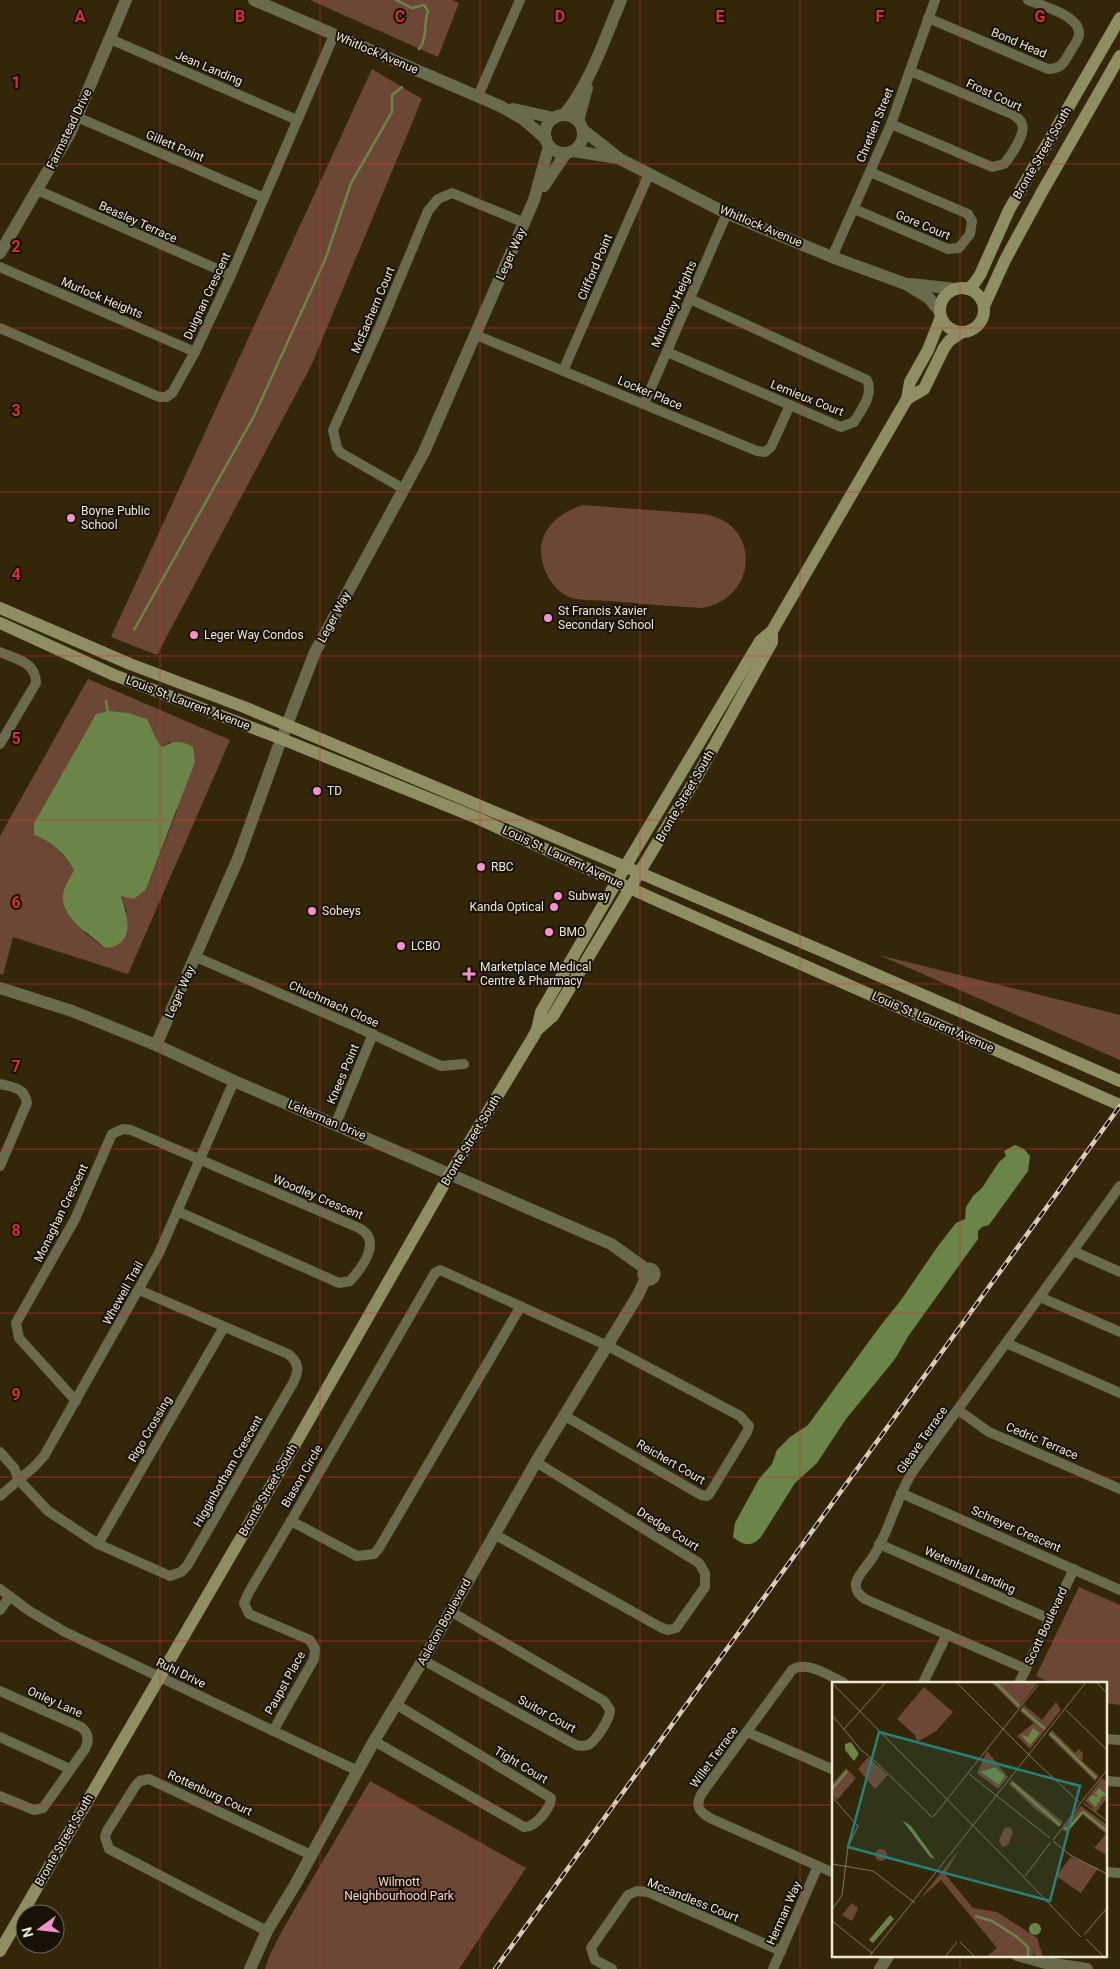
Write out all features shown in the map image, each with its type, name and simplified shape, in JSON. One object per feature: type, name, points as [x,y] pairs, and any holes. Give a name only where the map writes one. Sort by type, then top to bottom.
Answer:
[{"type":"main road","name":"Bronte Street South","points":[[961,289],[973,285],[979,277],[1009,210],[1120,18]]},
{"type":"main road","name":"Bronte Street South","points":[[984,306],[1005,260],[1120,56]]},
{"type":"main road","points":[[961,289],[974,292],[984,306],[980,323],[974,329],[962,332],[950,329],[944,322],[941,314],[943,297],[961,289]]},
{"type":"main road","name":"Bronte Street South","points":[[537,1030],[541,1012],[617,882],[760,641],[772,632],[907,399],[910,382],[928,350],[941,314]]},
{"type":"main road","name":"Bronte Street South","points":[[907,399],[924,389],[944,348],[949,341],[962,332]]},
{"type":"main road","name":"Louis St. Laurent Avenue","points":[[0,608],[130,664],[286,726],[626,867],[836,956],[1120,1081]]},
{"type":"main road","name":"Louis St. Laurent Avenue","points":[[0,623],[114,675],[282,739],[477,818],[631,889],[1120,1105]]},
{"type":"main road","name":"Bronte Street South","points":[[0,1951],[450,1174],[537,1030],[552,1016],[631,889],[772,642],[772,632]]},
{"type":"street","name":"Farmstead Drive","points":[[0,254],[60,152],[77,117],[126,0]]},
{"type":"street","name":"Whitlock Avenue","points":[[254,0],[500,106],[523,119],[547,143]]},
{"type":"street","points":[[478,96],[520,0]]},
{"type":"street","points":[[594,64],[581,126],[582,142],[570,152],[559,153],[547,143],[546,127],[574,101],[594,64],[621,0]]},
{"type":"street","name":"Chretien Street","points":[[832,257],[891,124],[935,0]]},
{"type":"street","name":"Bond Head","points":[[928,18],[1048,69],[1055,69],[1062,65],[1079,37],[1077,23],[1028,0]]},
{"type":"street","name":"Duignan Crescent","points":[[0,328],[159,397],[172,393],[195,352],[231,276],[334,35]]},
{"type":"street","name":"Jean Landing","points":[[110,39],[298,120]]},
{"type":"street","name":"Frost Court","points":[[891,124],[992,167],[1004,164],[1024,129],[1022,123],[1014,115],[910,71]]},
{"type":"street","name":"Whitlock Avenue","points":[[500,106],[559,116]]},
{"type":"street","points":[[559,116],[574,118],[581,126]]},
{"type":"street","name":"Gillett Point","points":[[77,117],[264,198]]},
{"type":"street","name":"Whitlock Avenue","points":[[581,126],[620,159],[727,213],[832,257],[906,284],[929,298],[941,314]]},
{"type":"street","name":"Leger Way","points":[[156,1044],[238,859],[315,652],[424,452],[525,223],[534,200],[547,143]]},
{"type":"street","name":"Whitlock Avenue","points":[[570,152],[620,159]]},
{"type":"street","name":"Leger Way","points":[[534,200],[570,152]]},
{"type":"street","name":"Gore Court","points":[[854,209],[948,250],[959,248],[970,234],[972,221],[968,214],[870,172]]},
{"type":"street","name":"Clifford Point","points":[[563,371],[649,174]]},
{"type":"street","name":"Beasley Terrace","points":[[37,190],[231,276]]},
{"type":"street","name":"McEachern Court","points":[[404,489],[341,453],[337,448],[333,430],[380,326],[428,211],[438,198],[452,192],[525,223]]},
{"type":"street","name":"Mulroney Heights","points":[[644,404],[727,213]]},
{"type":"street","name":"Murlock Heights","points":[[0,267],[195,352]]},
{"type":"street","name":"Whitlock Avenue","points":[[906,284],[961,289]]},
{"type":"street","name":"Lemieux Court","points":[[666,352],[841,427],[854,422],[869,396],[870,387],[867,380],[690,299]]},
{"type":"street","name":"Locker Place","points":[[476,335],[757,452],[765,452],[771,447],[790,405]]},
{"type":"street","points":[[0,652],[29,665],[36,675],[36,682],[0,744]]},
{"type":"street","name":"Chuchmach Close","points":[[196,957],[374,1034],[442,1066],[464,1064]]},
{"type":"street","name":"Leiterman Drive","points":[[0,988],[72,1011],[156,1044],[234,1081],[336,1123],[611,1244],[646,1274]]},
{"type":"street","name":"Knees Point","points":[[336,1123],[374,1034]]},
{"type":"street","name":"Whewell Trail","points":[[0,1496],[44,1456],[139,1290],[159,1253],[234,1081]]},
{"type":"street","points":[[0,1084],[22,1091],[26,1096],[27,1103],[0,1166]]},
{"type":"street","name":"Monaghan Crescent","points":[[76,1401],[19,1338],[16,1323],[75,1219],[112,1134],[123,1129],[131,1130],[200,1160]]},
{"type":"street","name":"Woodley Crescent","points":[[177,1211],[339,1283],[350,1281],[369,1254],[370,1238],[365,1231],[200,1160]]},
{"type":"street","name":"Gleave Terrace","points":[[1026,1669],[865,1599],[858,1594],[856,1581],[880,1544],[901,1493],[913,1471],[1120,1186]]},
{"type":"street","points":[[1073,1251],[1120,1272]]},
{"type":"street","name":"Biason Circle","points":[[521,1306],[374,1554],[357,1556],[291,1521],[435,1273],[440,1270],[521,1306],[606,1344]]},
{"type":"street","name":"Asleton Boulevard","points":[[250,1969],[267,1931],[295,1885],[374,1741],[423,1660],[536,1462],[606,1344],[638,1295],[646,1274]]},
{"type":"street","name":"Higginbotham Crescent","points":[[0,1452],[14,1468],[19,1480],[48,1511],[98,1544],[170,1576],[181,1572],[187,1566],[293,1384],[298,1374],[298,1366],[295,1359],[288,1354],[139,1290]]},
{"type":"street","points":[[1040,1297],[1120,1332]]},
{"type":"street","name":"Rigo Crossing","points":[[98,1544],[224,1326]]},
{"type":"street","points":[[1006,1343],[1120,1393]]},
{"type":"street","name":"Reichert Court","points":[[565,1416],[701,1495],[707,1496],[748,1432],[749,1426],[740,1416],[606,1344]]},
{"type":"street","name":"Cedric Terrace","points":[[958,1410],[988,1432],[1120,1489]]},
{"type":"street","name":"Dredge Court","points":[[494,1534],[668,1630],[676,1628],[705,1587],[705,1573],[699,1562],[536,1462]]},
{"type":"street","name":"Schreyer Crescent","points":[[901,1493],[1120,1590]]},
{"type":"street","name":"Paupst Place","points":[[272,1731],[314,1659],[315,1649],[310,1640],[249,1614],[244,1603],[291,1521]]},
{"type":"street","name":"Wetenhall Landing","points":[[880,1544],[1050,1619]]},
{"type":"street","name":"Scott Boulevard","points":[[1020,1682],[1074,1568]]},
{"type":"street","name":"Ruhl Drive","points":[[0,1588],[28,1610],[65,1632],[358,1771]]},
{"type":"street","points":[[0,1610],[10,1596]]},
{"type":"street","name":"Suitor Court","points":[[423,1660],[576,1745],[583,1746],[593,1742],[608,1720],[610,1710],[604,1701],[450,1610]]},
{"type":"street","points":[[923,1682],[947,1634]]},
{"type":"street","name":"Willet Terrace","points":[[832,1871],[702,1814],[698,1808],[698,1802],[702,1793],[788,1674],[797,1666],[807,1666],[842,1682]]},
{"type":"street","name":"Onley Lane","points":[[0,1691],[86,1730],[88,1743],[70,1769]]},
{"type":"street","name":"Tight Court","points":[[374,1741],[524,1827],[530,1827],[535,1824],[550,1804],[551,1798],[396,1705]]},
{"type":"street","points":[[747,1732],[832,1769]]},
{"type":"street","points":[[0,1738],[70,1769],[43,1808],[34,1810],[0,1796]]},
{"type":"street","name":"Rottenburg Court","points":[[267,1931],[110,1849],[105,1837],[107,1831],[136,1785],[140,1781],[149,1779],[311,1855]]},
{"type":"street","name":"Herman Way","points":[[773,1969],[818,1866]]},
{"type":"street","name":"Mccandless Court","points":[[612,1969],[595,1960],[591,1948],[628,1895],[637,1891],[648,1892],[781,1951]]},
{"type":"street","points":[[1020,1956],[1046,1966],[1087,1969]]},
{"type":"green space","points":[[310,0],[452,0],[459,3],[438,57]]},
{"type":"green space","points":[[372,69],[422,99],[311,366],[157,655],[111,637]]},
{"type":"green space","points":[[583,505],[702,514],[721,519],[735,530],[743,543],[746,559],[743,575],[735,590],[721,601],[702,608],[586,600],[564,595],[547,575],[542,558],[542,541],[553,522],[570,510]]},
{"type":"green space","points":[[88,679],[230,740],[128,974],[13,937],[3,975],[0,974],[0,836]],"holes":[[[129,713],[147,719],[155,738],[162,747],[170,742],[177,811],[146,889],[121,895],[127,912],[105,948],[85,933],[67,884],[74,870],[60,851],[34,823],[96,714]]]},
{"type":"green space","points":[[879,955],[1120,1015],[1120,1060]]},
{"type":"green space","points":[[1079,1587],[1120,1605],[1120,1705],[1108,1703],[1108,1682],[1049,1682],[1036,1676]]},
{"type":"green space","name":"Wilmott Neighbourhood Park","points":[[370,1781],[526,1868],[459,1969],[265,1969],[270,1954],[287,1922]]},
{"type":"shaded area","points":[[110,711],[129,713],[147,719],[162,747],[170,743],[185,743],[193,747],[195,762],[146,889],[134,899],[121,896],[126,912],[126,936],[122,942],[115,946],[105,948],[73,921],[68,914],[63,895],[74,870],[57,848],[34,835],[34,823],[96,714]]},
{"type":"shaded area","points":[[1015,1145],[1024,1149],[1030,1156],[1028,1171],[989,1225],[982,1227],[978,1231],[978,1239],[909,1335],[895,1359],[846,1419],[817,1463],[795,1483],[761,1537],[750,1544],[737,1540],[733,1537],[735,1523],[759,1479],[772,1464],[777,1450],[790,1437],[808,1425],[901,1300],[938,1246],[956,1223],[965,1219],[966,1207],[973,1196],[982,1188],[999,1162],[1006,1156],[1004,1151]]},
{"type":"waterway","points":[[396,0],[412,8],[424,5],[428,11],[422,45],[419,49]]},
{"type":"waterway","points":[[134,630],[254,416],[325,260],[351,183],[392,112],[392,95],[402,87]]},
{"type":"waterway","points":[[106,701],[108,714]]},
{"type":"railway","points":[[495,1969],[1120,1106]]},
{"type":"place","name":"Boyne Public School","points":[[71,518]]},
{"type":"place","name":"St Francis Xavier Secondary School","points":[[548,618]]},
{"type":"place","name":"Leger Way Condos","points":[[194,635]]},
{"type":"place","name":"TD","points":[[317,791]]},
{"type":"place","name":"RBC","points":[[481,867]]},
{"type":"place","name":"Subway","points":[[558,896]]},
{"type":"place","name":"Kanda Optical","points":[[554,907]]},
{"type":"place","name":"Sobeys","points":[[312,911]]},
{"type":"place","name":"BMO","points":[[549,932]]},
{"type":"place","name":"LCBO","points":[[401,946]]},
{"type":"place","name":"Marketplace Medical Centre & Pharmacy","points":[[469,974]]}]
